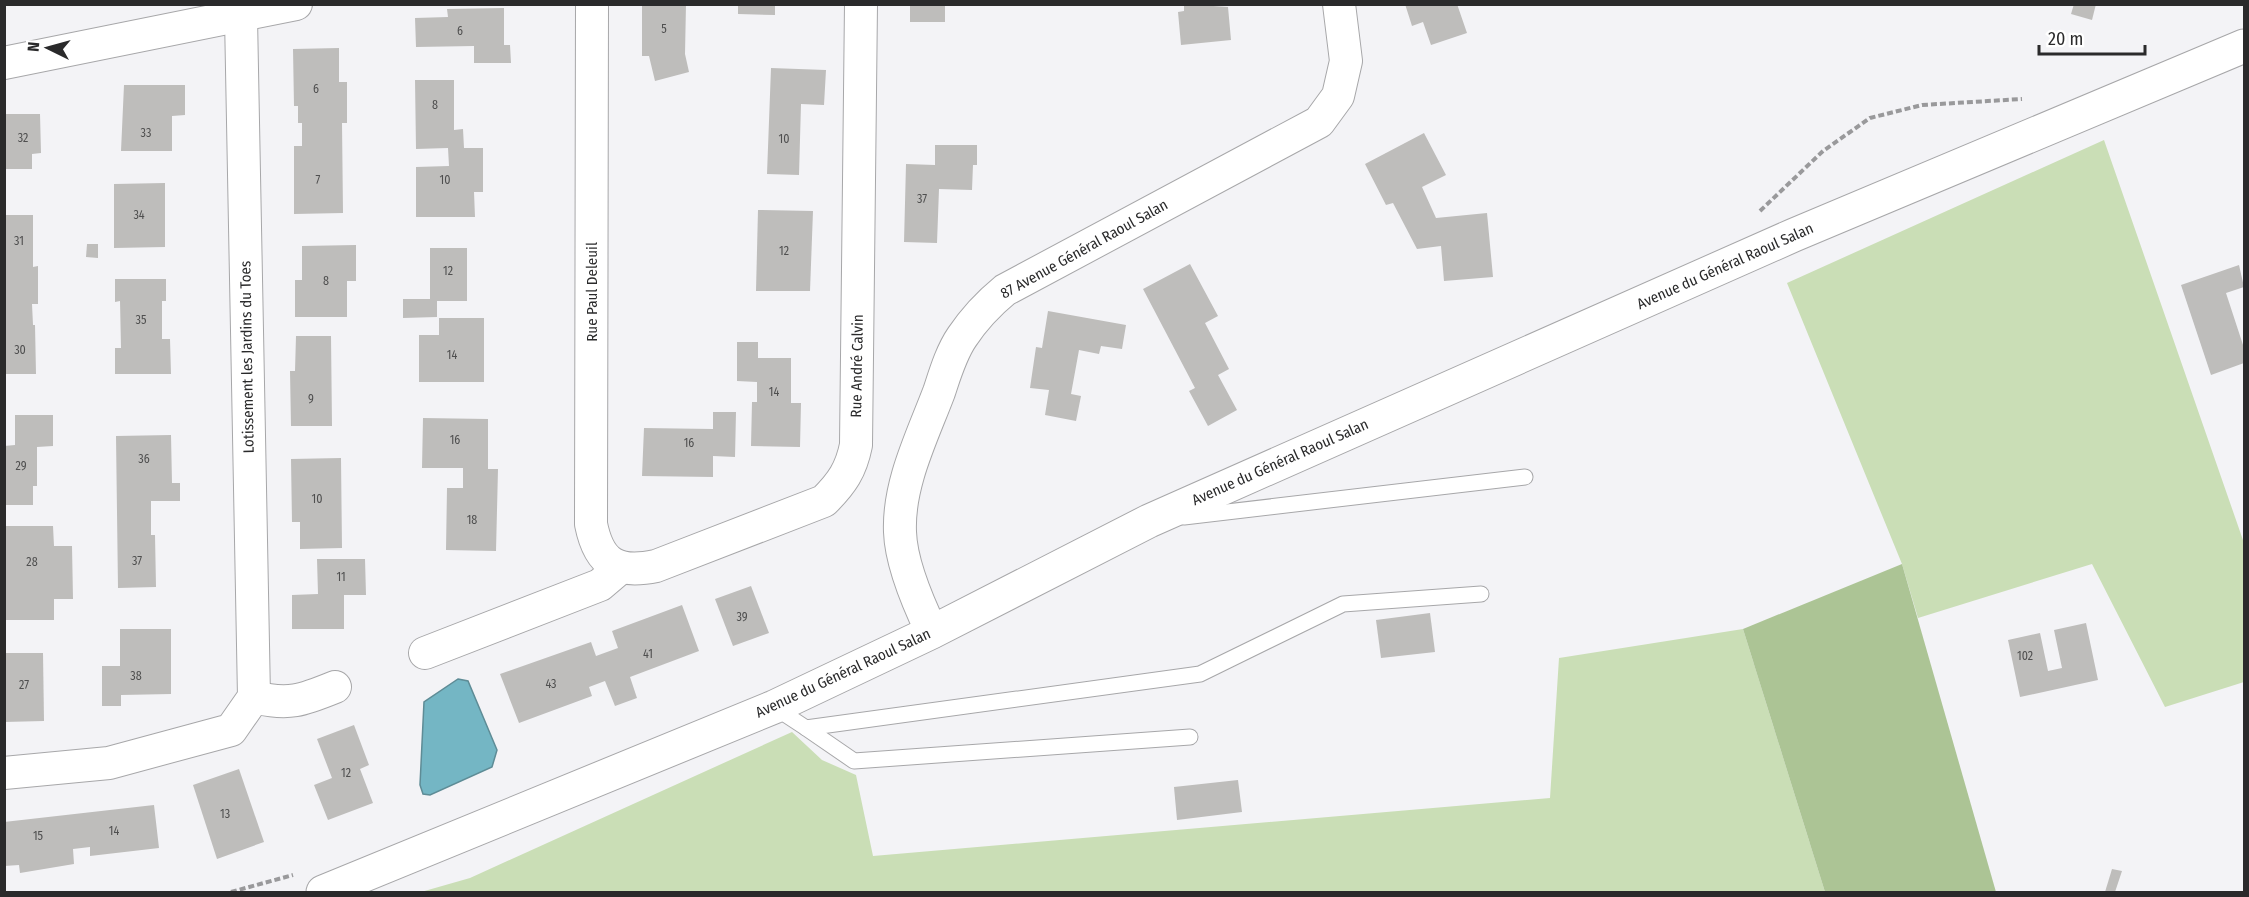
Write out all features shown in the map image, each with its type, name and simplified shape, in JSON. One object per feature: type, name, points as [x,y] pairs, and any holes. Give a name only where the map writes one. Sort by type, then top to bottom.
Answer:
[{"type":"main road","name":"Avenue du Général Raoul Salan","points":[[323,892],[774,706],[932,632],[1149,521],[1794,235],[2075,115],[2244,46]]},
{"type":"street","points":[[4,63],[241,17],[296,4]]},
{"type":"street","name":"Rue Paul Deleuil","points":[[592,4],[591,524],[595,545],[604,558],[620,568]]},
{"type":"street","name":"Rue André Calvin","points":[[620,568],[638,570],[656,566],[824,501],[841,484],[851,467],[856,446],[861,4]]},
{"type":"street","name":"87 Avenue Général Raoul Salan","points":[[932,632],[921,609],[906,560],[900,534],[901,507],[908,473],[960,339],[979,313],[1005,290],[1319,122],[1338,96],[1346,61],[1339,4]]},
{"type":"street","name":"Lotissement les Jardins du Toes","points":[[241,17],[254,697]]},
{"type":"street","points":[[424,653],[600,585],[620,568]]},
{"type":"street","points":[[4,773],[109,764],[231,730],[254,697],[275,703],[297,702],[335,687]]},
{"type":"lane","points":[[1149,521],[1525,477]]},
{"type":"lane","points":[[806,728],[1200,674],[1343,604],[1481,594]]},
{"type":"lane","points":[[774,706],[854,761],[1190,737]]},
{"type":"green space","points":[[2104,140],[2244,543],[2244,682],[2165,707],[2092,564],[1918,618],[1902,564],[1787,283]]},
{"type":"green space","points":[[1902,564],[1996,892],[1825,892],[1743,629]]},
{"type":"green space","points":[[1743,629],[1825,892],[421,892],[470,878],[792,732],[822,760],[856,775],[873,856],[1550,798],[1559,658]]},
{"type":"water","points":[[458,679],[468,681],[497,750],[492,767],[430,795],[423,794],[420,785],[424,702]]},
{"type":"building","points":[[642,4],[686,4],[685,54],[689,72],[655,81],[649,56],[642,56]]},
{"type":"building","points":[[738,4],[775,4],[775,15],[738,14]]},
{"type":"building","points":[[910,4],[945,4],[945,22],[910,22]]},
{"type":"building","points":[[1184,4],[1228,7],[1231,40],[1181,45],[1178,12],[1184,11]]},
{"type":"building","points":[[1405,4],[1457,4],[1467,33],[1431,45],[1423,22],[1412,26]]},
{"type":"building","points":[[2074,4],[2096,4],[2092,20],[2071,14]]},
{"type":"building","points":[[504,8],[504,45],[510,45],[511,63],[474,63],[474,46],[416,47],[415,18],[448,17],[447,9]]},
{"type":"building","points":[[339,48],[339,82],[347,82],[347,123],[342,123],[343,213],[294,214],[294,146],[302,146],[302,123],[298,123],[298,106],[294,106],[293,49]]},
{"type":"building","points":[[771,68],[826,70],[824,105],[801,104],[799,175],[767,174]]},
{"type":"building","points":[[415,80],[454,80],[454,130],[463,129],[464,148],[483,148],[483,192],[474,192],[475,217],[416,217],[416,167],[449,166],[448,148],[416,149]]},
{"type":"building","points":[[124,85],[185,85],[185,115],[172,116],[172,151],[121,151]]},
{"type":"building","points":[[4,114],[40,114],[41,153],[32,154],[32,169],[4,169]]},
{"type":"building","points":[[1424,133],[1446,175],[1422,187],[1436,218],[1487,213],[1493,277],[1444,281],[1441,246],[1417,249],[1393,203],[1386,205],[1365,164]]},
{"type":"building","points":[[935,145],[977,145],[977,165],[973,165],[972,190],[939,189],[937,243],[904,242],[906,164],[935,165]]},
{"type":"building","points":[[165,183],[165,247],[114,248],[114,184]]},
{"type":"building","points":[[758,210],[813,211],[810,291],[756,291]]},
{"type":"building","points":[[4,215],[33,215],[33,267],[38,266],[38,304],[32,304],[36,374],[4,374]]},
{"type":"building","points":[[87,244],[98,244],[98,258],[86,257]]},
{"type":"building","points":[[356,245],[356,281],[347,281],[347,317],[295,317],[295,280],[302,280],[302,246]]},
{"type":"building","points":[[430,248],[467,248],[467,301],[437,301],[437,317],[403,318],[403,299],[430,299]]},
{"type":"building","points":[[1190,264],[1218,316],[1205,323],[1229,369],[1218,375],[1237,410],[1208,426],[1189,391],[1195,388],[1143,289]]},
{"type":"building","points":[[2239,265],[2244,287],[2226,293],[2244,348],[2244,363],[2211,375],[2181,285]]},
{"type":"building","points":[[115,279],[166,279],[166,301],[162,301],[162,339],[170,339],[171,374],[115,374],[115,348],[121,348],[120,301],[115,302]]},
{"type":"building","points":[[1048,311],[1126,325],[1122,349],[1101,346],[1099,354],[1079,350],[1071,394],[1081,396],[1076,421],[1045,415],[1049,390],[1030,388],[1036,347],[1042,348]]},
{"type":"building","points":[[439,318],[484,318],[484,382],[419,382],[419,335],[439,335]]},
{"type":"building","points":[[296,336],[331,336],[332,426],[291,426],[290,371],[295,371]]},
{"type":"building","points":[[737,342],[758,342],[758,358],[791,358],[791,403],[801,403],[800,447],[751,446],[752,402],[757,402],[757,382],[737,381]]},
{"type":"building","points":[[713,412],[736,412],[735,457],[713,456],[713,477],[642,476],[644,428],[713,429]]},
{"type":"building","points":[[15,415],[53,415],[53,446],[37,447],[37,486],[33,486],[33,505],[4,505],[4,446],[15,445]]},
{"type":"building","points":[[423,418],[488,419],[488,469],[498,469],[496,551],[446,550],[447,488],[463,488],[463,468],[422,468]]},
{"type":"building","points":[[171,435],[172,483],[180,483],[180,501],[151,501],[151,535],[155,535],[156,587],[118,588],[116,436]]},
{"type":"building","points":[[341,458],[342,548],[300,549],[300,522],[292,522],[291,459]]},
{"type":"building","points":[[4,526],[53,526],[54,546],[72,546],[73,599],[54,599],[54,620],[4,620]]},
{"type":"building","points":[[317,559],[365,559],[366,595],[344,595],[344,629],[292,629],[292,595],[318,594]]},
{"type":"building","points":[[751,586],[769,633],[733,646],[715,599]]},
{"type":"building","points":[[682,605],[699,651],[630,677],[637,698],[615,706],[605,681],[589,687],[592,696],[519,723],[500,674],[591,642],[596,656],[618,648],[612,631]]},
{"type":"building","points":[[1430,613],[1435,652],[1381,658],[1376,620]]},
{"type":"building","points":[[2086,623],[2098,680],[2020,697],[2008,640],[2040,633],[2048,671],[2062,668],[2054,630]]},
{"type":"building","points":[[120,629],[171,629],[171,694],[121,695],[121,706],[102,706],[102,666],[120,666]]},
{"type":"building","points":[[4,653],[43,653],[44,721],[4,722]]},
{"type":"building","points":[[354,725],[369,765],[360,769],[373,803],[328,820],[314,785],[332,778],[317,739]]},
{"type":"building","points":[[239,769],[264,842],[217,859],[193,785]]},
{"type":"building","points":[[1238,780],[1242,812],[1177,820],[1174,787]]},
{"type":"building","points":[[154,805],[159,848],[90,856],[90,847],[73,849],[74,864],[20,873],[19,865],[4,866],[4,822]]},
{"type":"building","points":[[2112,869],[2122,871],[2115,892],[2105,892]]}]
